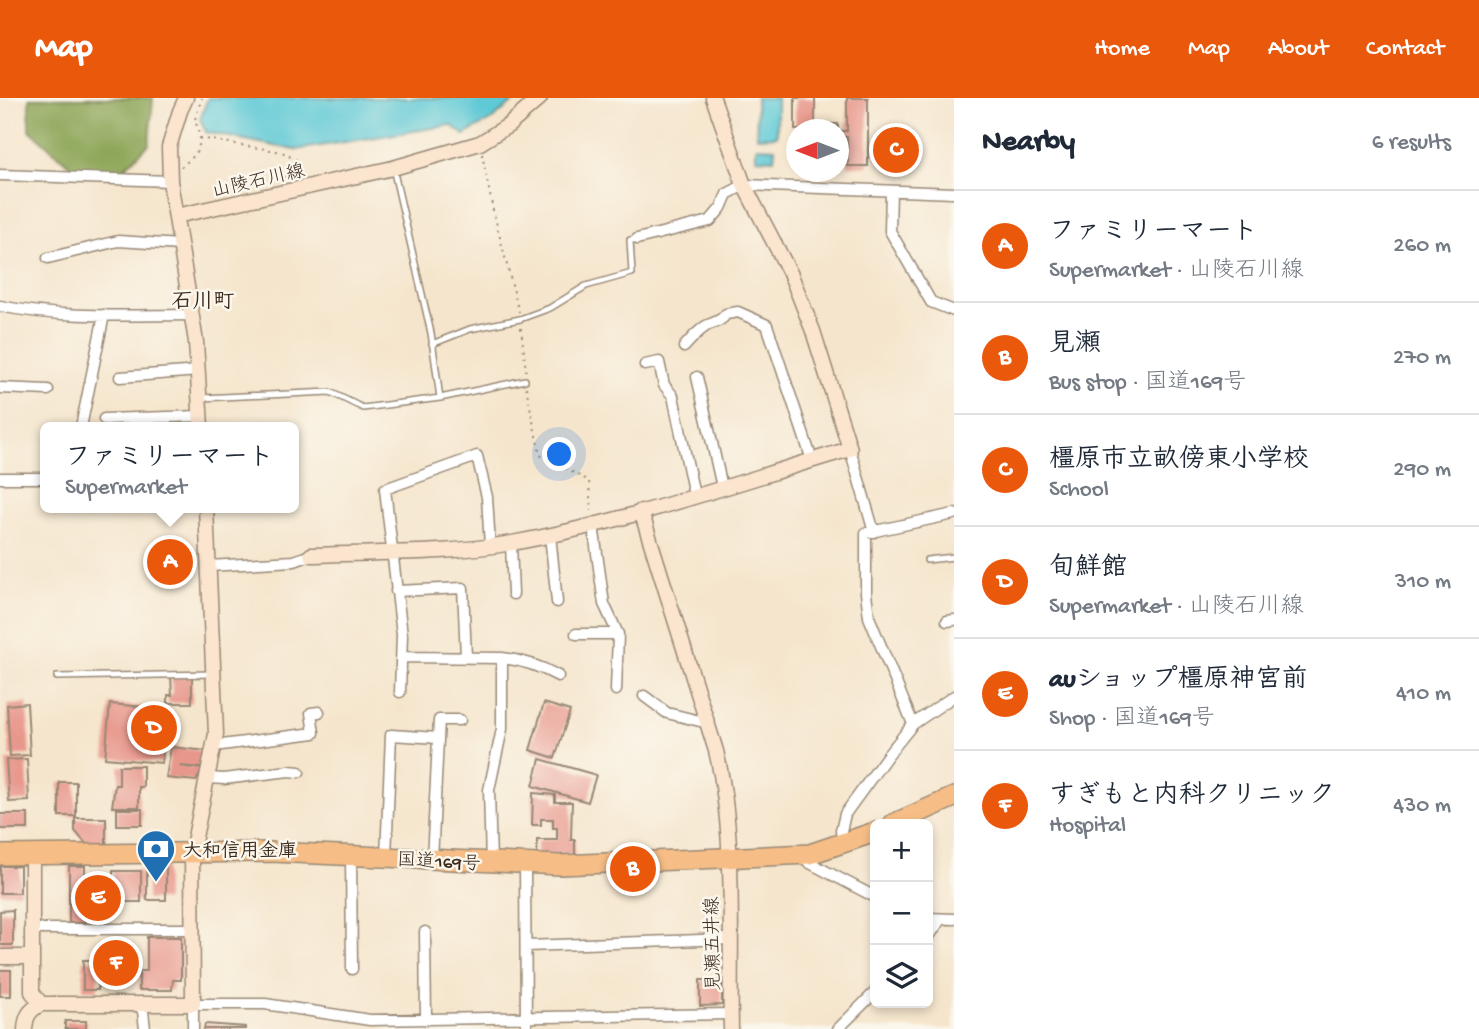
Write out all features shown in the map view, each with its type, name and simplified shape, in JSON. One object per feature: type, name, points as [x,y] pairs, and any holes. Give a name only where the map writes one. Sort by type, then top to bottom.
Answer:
[{"type":"highway","points":[[904,819],[954,797]]},
{"type":"highway","name":"国道169号","points":[[0,855],[192,852],[351,855],[561,865],[800,855],[843,845],[870,834]]},
{"type":"street","points":[[104,419],[201,422],[193,315],[170,176],[169,147],[186,98]]},
{"type":"street","name":"山陵石川線","points":[[176,216],[393,167],[480,142],[509,125],[540,98]]},
{"type":"street","points":[[713,98],[744,185],[791,275],[813,331],[874,532]]},
{"type":"street","points":[[0,175],[170,176]]},
{"type":"street","points":[[637,239],[710,221],[721,208],[727,194],[744,185],[954,193]]},
{"type":"street","points":[[891,191],[890,231],[931,302],[954,311]]},
{"type":"street","points":[[48,258],[118,241],[180,246]]},
{"type":"street","points":[[0,306],[30,312],[193,315]]},
{"type":"street","points":[[684,347],[697,333],[708,325],[723,320],[726,314],[738,312],[767,325],[812,460]]},
{"type":"street","points":[[82,422],[104,315]]},
{"type":"street","points":[[645,365],[659,362],[664,385],[673,396],[694,495]]},
{"type":"street","points":[[120,377],[199,371]]},
{"type":"street","points":[[697,377],[722,487]]},
{"type":"street","points":[[0,388],[48,390]]},
{"type":"street","points":[[209,566],[294,561],[311,555],[446,550],[512,543],[593,525],[850,449]]},
{"type":"street","points":[[400,691],[402,635],[384,489],[477,456],[487,498],[490,546]]},
{"type":"street","points":[[0,478],[40,478]]},
{"type":"street","name":"見瀬五井線","points":[[641,511],[708,723],[724,789],[731,1029]]},
{"type":"street","points":[[193,1029],[192,852],[216,734],[206,513]]},
{"type":"street","points":[[913,724],[869,617],[866,593],[866,533],[954,514]]},
{"type":"street","points":[[593,525],[604,604],[618,634],[616,690]]},
{"type":"street","points":[[550,535],[556,603]]},
{"type":"street","points":[[512,543],[513,594]]},
{"type":"street","points":[[396,591],[463,588],[466,657]]},
{"type":"street","points":[[576,634],[618,634]]},
{"type":"street","points":[[402,657],[502,658],[533,664],[558,676]]},
{"type":"street","points":[[491,863],[489,790],[502,729],[502,658]]},
{"type":"street","points":[[644,696],[667,713],[708,723]]},
{"type":"street","points":[[843,845],[841,831],[845,814],[913,724],[954,696]]},
{"type":"street","points":[[214,746],[314,733],[311,713],[319,712]]},
{"type":"street","points":[[432,860],[439,720],[460,720]]},
{"type":"street","points":[[386,857],[391,735],[438,738]]},
{"type":"street","points":[[209,778],[299,772]]},
{"type":"street","points":[[32,855],[32,992],[41,1003]]},
{"type":"street","points":[[351,855],[352,969]]},
{"type":"street","points":[[800,855],[870,894]]},
{"type":"street","points":[[525,865],[526,1024]]},
{"type":"street","points":[[933,919],[954,919]]},
{"type":"street","points":[[933,930],[940,920]]},
{"type":"street","points":[[32,929],[192,929]]},
{"type":"street","points":[[425,932],[426,1020]]},
{"type":"street","points":[[526,946],[730,939]]},
{"type":"street","points":[[0,957],[32,957]]},
{"type":"street","points":[[177,1004],[192,988]]},
{"type":"street","points":[[838,1029],[870,997]]},
{"type":"street","points":[[25,1029],[30,1010],[41,1003],[265,1004],[370,1025],[426,1020],[526,1024],[731,1014]]},
{"type":"street","points":[[138,1004],[144,1011],[145,1029]]},
{"type":"lane","points":[[393,167],[432,344],[440,398]]},
{"type":"lane","points":[[432,344],[470,329],[520,319],[550,308],[586,286],[632,273],[630,240],[637,239]]},
{"type":"lane","points":[[201,398],[330,392],[363,408],[440,398],[525,380]]},
{"type":"lane","points":[[927,559],[954,557]]},
{"type":"lane","points":[[57,677],[213,674]]},
{"type":"path","points":[[170,176],[195,155],[200,138],[195,119],[202,98]]},
{"type":"path","points":[[200,138],[282,152],[300,162],[298,169],[275,182],[272,195]]},
{"type":"path","points":[[480,142],[493,210],[520,319],[527,367],[525,380],[540,454],[589,481],[593,525]]},
{"type":"green space","points":[[29,98],[153,98],[149,144],[119,174],[79,174],[29,129]]},
{"type":"water","points":[[208,98],[518,98],[494,118],[464,135],[451,125],[295,150],[206,132],[200,119]]},
{"type":"water","points":[[756,98],[777,98],[777,136],[757,137]]},
{"type":"water","points":[[756,147],[775,148],[774,159],[756,158]]},
{"type":"building","points":[[795,98],[815,98],[815,119],[795,119]]},
{"type":"building","points":[[847,98],[868,98],[868,166],[849,166]]},
{"type":"building","points":[[160,552],[180,552],[180,572],[160,572]]},
{"type":"building","points":[[171,677],[192,677],[192,703],[168,703],[168,695],[172,695]]},
{"type":"building","points":[[27,703],[30,755],[10,756],[7,705]]},
{"type":"building","points":[[544,703],[570,711],[555,758],[530,750]]},
{"type":"building","points":[[110,704],[167,709],[162,763],[105,758]]},
{"type":"building","points":[[171,747],[206,751],[204,768],[179,766],[203,769],[196,781],[166,778]]},
{"type":"building","points":[[27,759],[29,801],[9,802],[6,760]]},
{"type":"building","points":[[540,759],[596,775],[588,802],[533,786]]},
{"type":"building","points":[[119,766],[143,766],[139,807],[112,807],[115,785],[119,785]]},
{"type":"building","points":[[59,782],[76,782],[76,816],[59,816]]},
{"type":"building","points":[[533,793],[555,795],[555,802],[572,802],[571,840],[575,840],[575,855],[537,855],[537,840],[557,840],[557,828],[553,828],[553,819],[541,819],[541,825],[532,825]]},
{"type":"building","points":[[117,809],[142,809],[142,825],[117,825]]},
{"type":"building","points":[[0,814],[28,814],[28,829],[0,829]]},
{"type":"building","points":[[75,818],[106,818],[106,844],[87,845],[75,831]]},
{"type":"building","points":[[0,866],[20,866],[20,893],[0,893]]},
{"type":"building","points":[[69,866],[85,866],[85,923],[69,923]]},
{"type":"building","name":"大和信用金庫","points":[[147,866],[166,866],[166,900],[147,900]]},
{"type":"building","points":[[113,871],[141,871],[141,902],[113,902]]},
{"type":"building","points":[[87,889],[109,889],[108,908],[87,907]]},
{"type":"building","points":[[13,910],[13,945],[0,945],[0,911]]},
{"type":"building","points":[[147,937],[181,937],[181,980],[173,980],[172,990],[139,990],[139,971],[147,971]]},
{"type":"building","points":[[103,955],[129,955],[129,972],[103,971]]},
{"type":"building","points":[[83,960],[98,960],[98,990],[83,990]]},
{"type":"building","points":[[0,970],[11,970],[11,996],[0,996]]},
{"type":"building","points":[[700,980],[722,980],[722,1005],[700,1006]]},
{"type":"building","points":[[65,1021],[86,1021],[86,1029],[65,1029]]},
{"type":"building","points":[[205,1024],[246,1027],[246,1029],[204,1029]]},
{"type":"place","name":"橿原市立畝傍東小学校","points":[[896,150]]},
{"type":"place","name":"ファミリーマート","points":[[170,562]]},
{"type":"place","name":"旬鮮館","points":[[154,728]]},
{"type":"place","name":"見瀬","points":[[633,869]]},
{"type":"place","name":"大和信用金庫","points":[[156,883]]},
{"type":"place","name":"auショップ橿原神宮前","points":[[98,898]]},
{"type":"place","name":"すぎもと内科クリニック","points":[[116,963]]},
{"type":"district","name":"石川町","points":[[203,300]]}]
